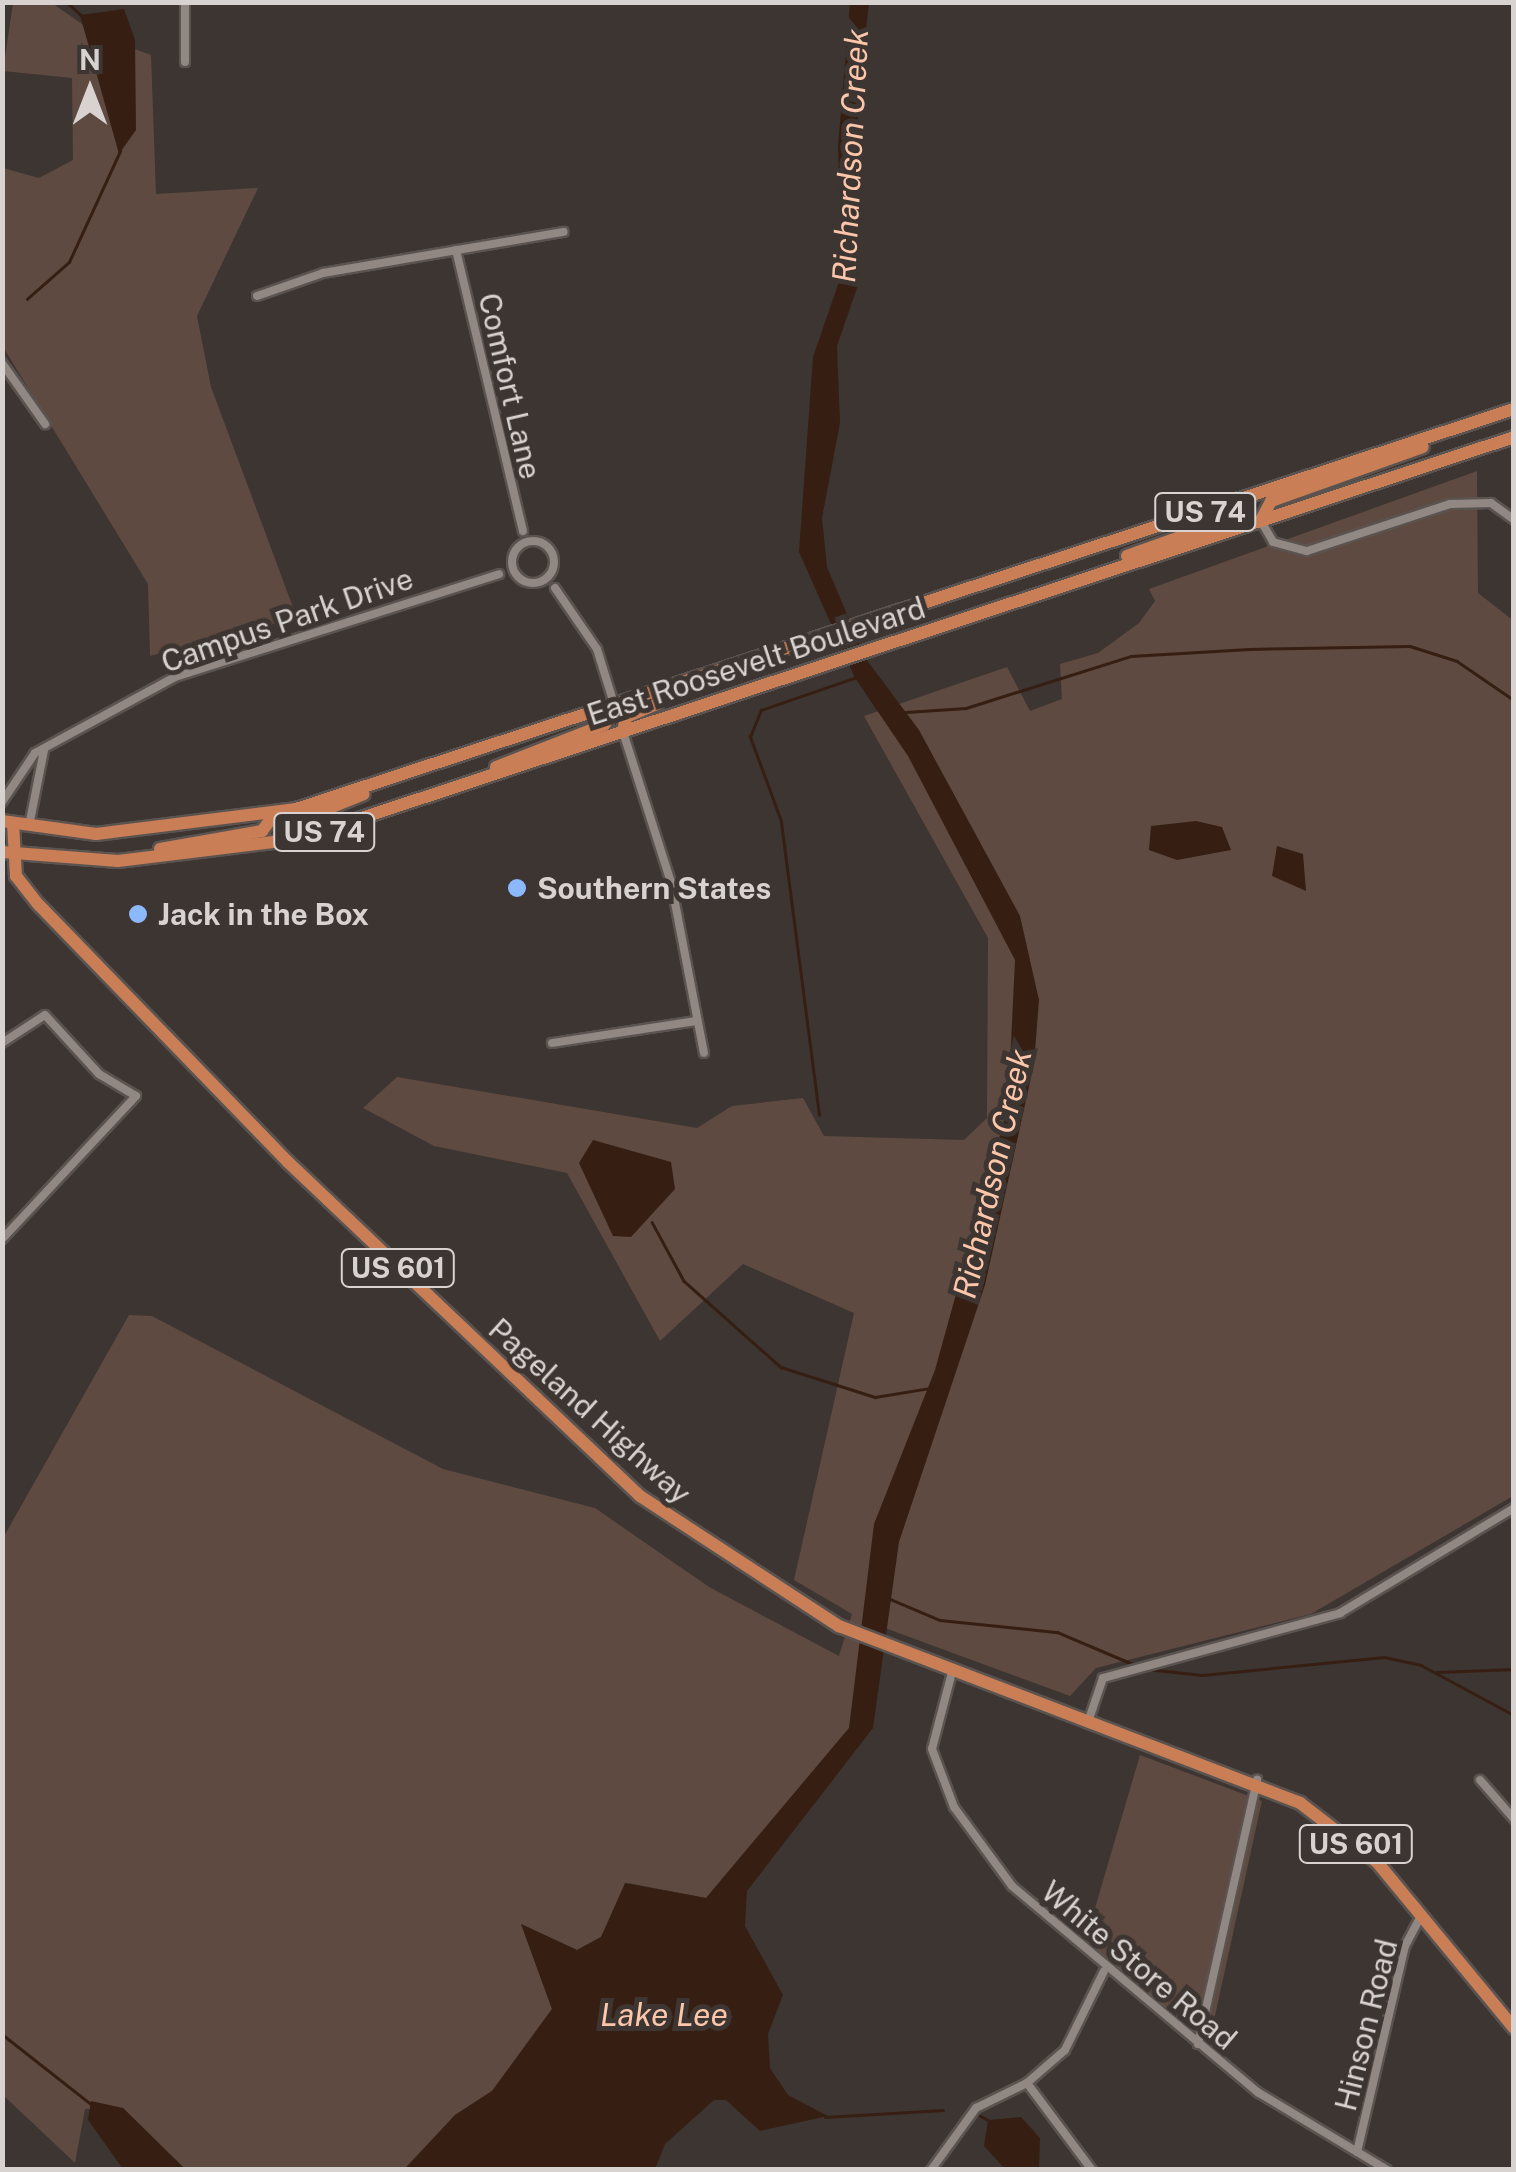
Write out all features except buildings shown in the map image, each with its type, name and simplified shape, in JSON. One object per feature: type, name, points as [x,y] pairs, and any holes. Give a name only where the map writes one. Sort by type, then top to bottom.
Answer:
[{"type":"highway","name":"East Roosevelt Boulevard","points":[[8,822],[96,834],[275,814],[615,708],[1514,409]]},
{"type":"highway","points":[[1261,520],[1271,502],[1424,446],[1434,434]]},
{"type":"highway","name":"East Roosevelt Boulevard","points":[[7,853],[130,860],[279,842],[468,784],[1514,437]]},
{"type":"highway","points":[[1076,581],[1236,517],[1247,497]]},
{"type":"highway","points":[[623,732],[628,715],[751,663]]},
{"type":"highway","points":[[468,784],[604,725],[615,708]]},
{"type":"highway","points":[[279,842],[283,827],[378,784]]},
{"type":"highway","points":[[130,860],[262,831],[275,814]]},
{"type":"highway","name":"Pageland Highway","points":[[8,822],[7,853],[39,905],[190,1064],[640,1496],[838,1626],[952,1676],[1256,1779],[1334,1825],[1424,1912],[1514,2028]]},
{"type":"street","points":[[185,2],[185,62]]},
{"type":"street","points":[[257,296],[323,273],[564,232]]},
{"type":"street","name":"Comfort Lane","points":[[456,250],[524,531],[512,562]]},
{"type":"street","points":[[2,363],[45,424]]},
{"type":"street","points":[[1261,520],[1272,542],[1307,550],[1450,504],[1492,503],[1514,520]]},
{"type":"street","points":[[524,531],[552,552],[555,588],[596,649],[615,708]]},
{"type":"street","points":[[522,544],[538,542]]},
{"type":"street","points":[[512,562],[517,575],[555,588]]},
{"type":"street","name":"Campus Park Drive","points":[[499,574],[512,562]]},
{"type":"street","points":[[542,581],[552,572]]},
{"type":"street","name":"Campus Park Drive","points":[[2,802],[44,750],[175,677],[499,574],[517,575]]},
{"type":"street","points":[[623,732],[671,882],[704,1053]]},
{"type":"street","points":[[29,826],[44,750]]},
{"type":"street","points":[[2,1044],[45,1015],[99,1074],[136,1096],[2,1239]]},
{"type":"street","points":[[552,1043],[695,1021]]},
{"type":"street","points":[[1088,1722],[1103,1678],[1340,1613],[1514,1508]]},
{"type":"street","name":"White Store Road","points":[[952,1676],[932,1749],[954,1808],[1012,1886],[1104,1971],[1198,2044],[1387,2170]]},
{"type":"street","points":[[1198,2044],[1256,1779]]},
{"type":"street","points":[[1480,1780],[1514,1820]]},
{"type":"street","name":"Hinson Road","points":[[1357,2152],[1406,1946],[1424,1912]]},
{"type":"street","points":[[930,2170],[976,2108],[1027,2083],[1065,2050],[1104,1971]]},
{"type":"street","points":[[1027,2083],[1092,2170]]},
{"type":"shaded area","points":[[13,3],[52,3],[99,36],[151,55],[156,194],[258,188],[197,316],[211,387],[297,618],[150,656],[148,584],[3,347],[3,168],[39,178],[73,160],[72,78],[3,71]]},
{"type":"shaded area","points":[[1477,471],[1478,593],[1514,621],[1513,1496],[1311,1614],[1096,1668],[1070,1696],[866,1621],[849,1728],[706,1898],[628,1883],[601,1937],[577,1950],[521,1924],[552,2009],[492,2091],[455,2115],[404,2169],[185,2169],[123,2108],[85,2109],[75,2163],[3,2095],[3,1538],[129,1315],[152,1316],[443,1469],[595,1508],[709,1587],[839,1656],[852,1614],[794,1580],[854,1313],[743,1264],[660,1341],[567,1173],[434,1146],[363,1108],[397,1077],[697,1128],[732,1106],[803,1098],[824,1136],[964,1140],[987,1118],[988,938],[864,716],[1007,667],[1030,711],[1062,699],[1060,664],[1098,653],[1139,623],[1155,601],[1149,589]]},
{"type":"shaded area","points":[[1140,1755],[1262,1801],[1209,2043],[1085,1942]]},
{"type":"water","points":[[850,3],[869,3],[858,100],[858,285],[837,346],[840,423],[822,518],[827,567],[866,659],[919,730],[1020,916],[1039,1000],[1034,1064],[985,1285],[899,1542],[873,1728],[747,1891],[745,1926],[783,1995],[768,2034],[770,2068],[788,2095],[828,2116],[760,2131],[726,2100],[714,2100],[665,2144],[655,2169],[404,2170],[455,2115],[492,2091],[552,2009],[521,1924],[577,1950],[601,1937],[625,1883],[706,1898],[849,1728],[874,1524],[935,1370],[1008,1106],[1015,960],[908,756],[855,678],[799,552],[813,357],[842,273],[838,146]]},
{"type":"water","points":[[124,9],[135,40],[136,130],[119,154],[80,15]]},
{"type":"water","points":[[1196,821],[1222,827],[1231,850],[1177,860],[1149,850],[1151,826]]},
{"type":"water","points":[[1277,846],[1303,854],[1306,891],[1272,876]]},
{"type":"water","points":[[593,1140],[671,1162],[675,1189],[631,1237],[613,1236],[579,1163]]},
{"type":"water","points":[[91,2101],[123,2108],[185,2169],[123,2169],[88,2120]]},
{"type":"water","points":[[1021,2117],[1040,2138],[1039,2169],[1005,2169],[984,2146],[988,2120]]},
{"type":"waterway","points":[[67,2],[81,15]]},
{"type":"waterway","points":[[27,299],[69,262],[120,151]]},
{"type":"waterway","points":[[906,712],[966,708],[1131,656],[1249,649],[1410,646],[1457,661],[1514,700]]},
{"type":"waterway","points":[[819,1115],[781,821],[750,737],[761,710],[857,677]]},
{"type":"waterway","points":[[652,1222],[684,1281],[781,1367],[875,1397],[930,1388]]},
{"type":"waterway","points":[[890,1599],[940,1620],[1057,1632],[1135,1665]]},
{"type":"waterway","points":[[1147,1669],[1202,1675],[1384,1657],[1421,1665],[1514,1715]]},
{"type":"waterway","points":[[1436,1672],[1514,1669]]},
{"type":"waterway","points":[[2,2034],[91,2104]]},
{"type":"waterway","points":[[825,2117],[943,2110]]},
{"type":"waterway","points":[[979,2115],[990,2121]]},
{"type":"place","name":"Southern States","points":[[517,888]]},
{"type":"place","name":"Jack in the Box","points":[[138,914]]},
{"type":"water label","name":"Richardson Creek","points":[[851,156]]},
{"type":"water label","name":"Richardson Creek","points":[[993,1174]]},
{"type":"water label","name":"Lake Lee","points":[[664,2015]]}]
